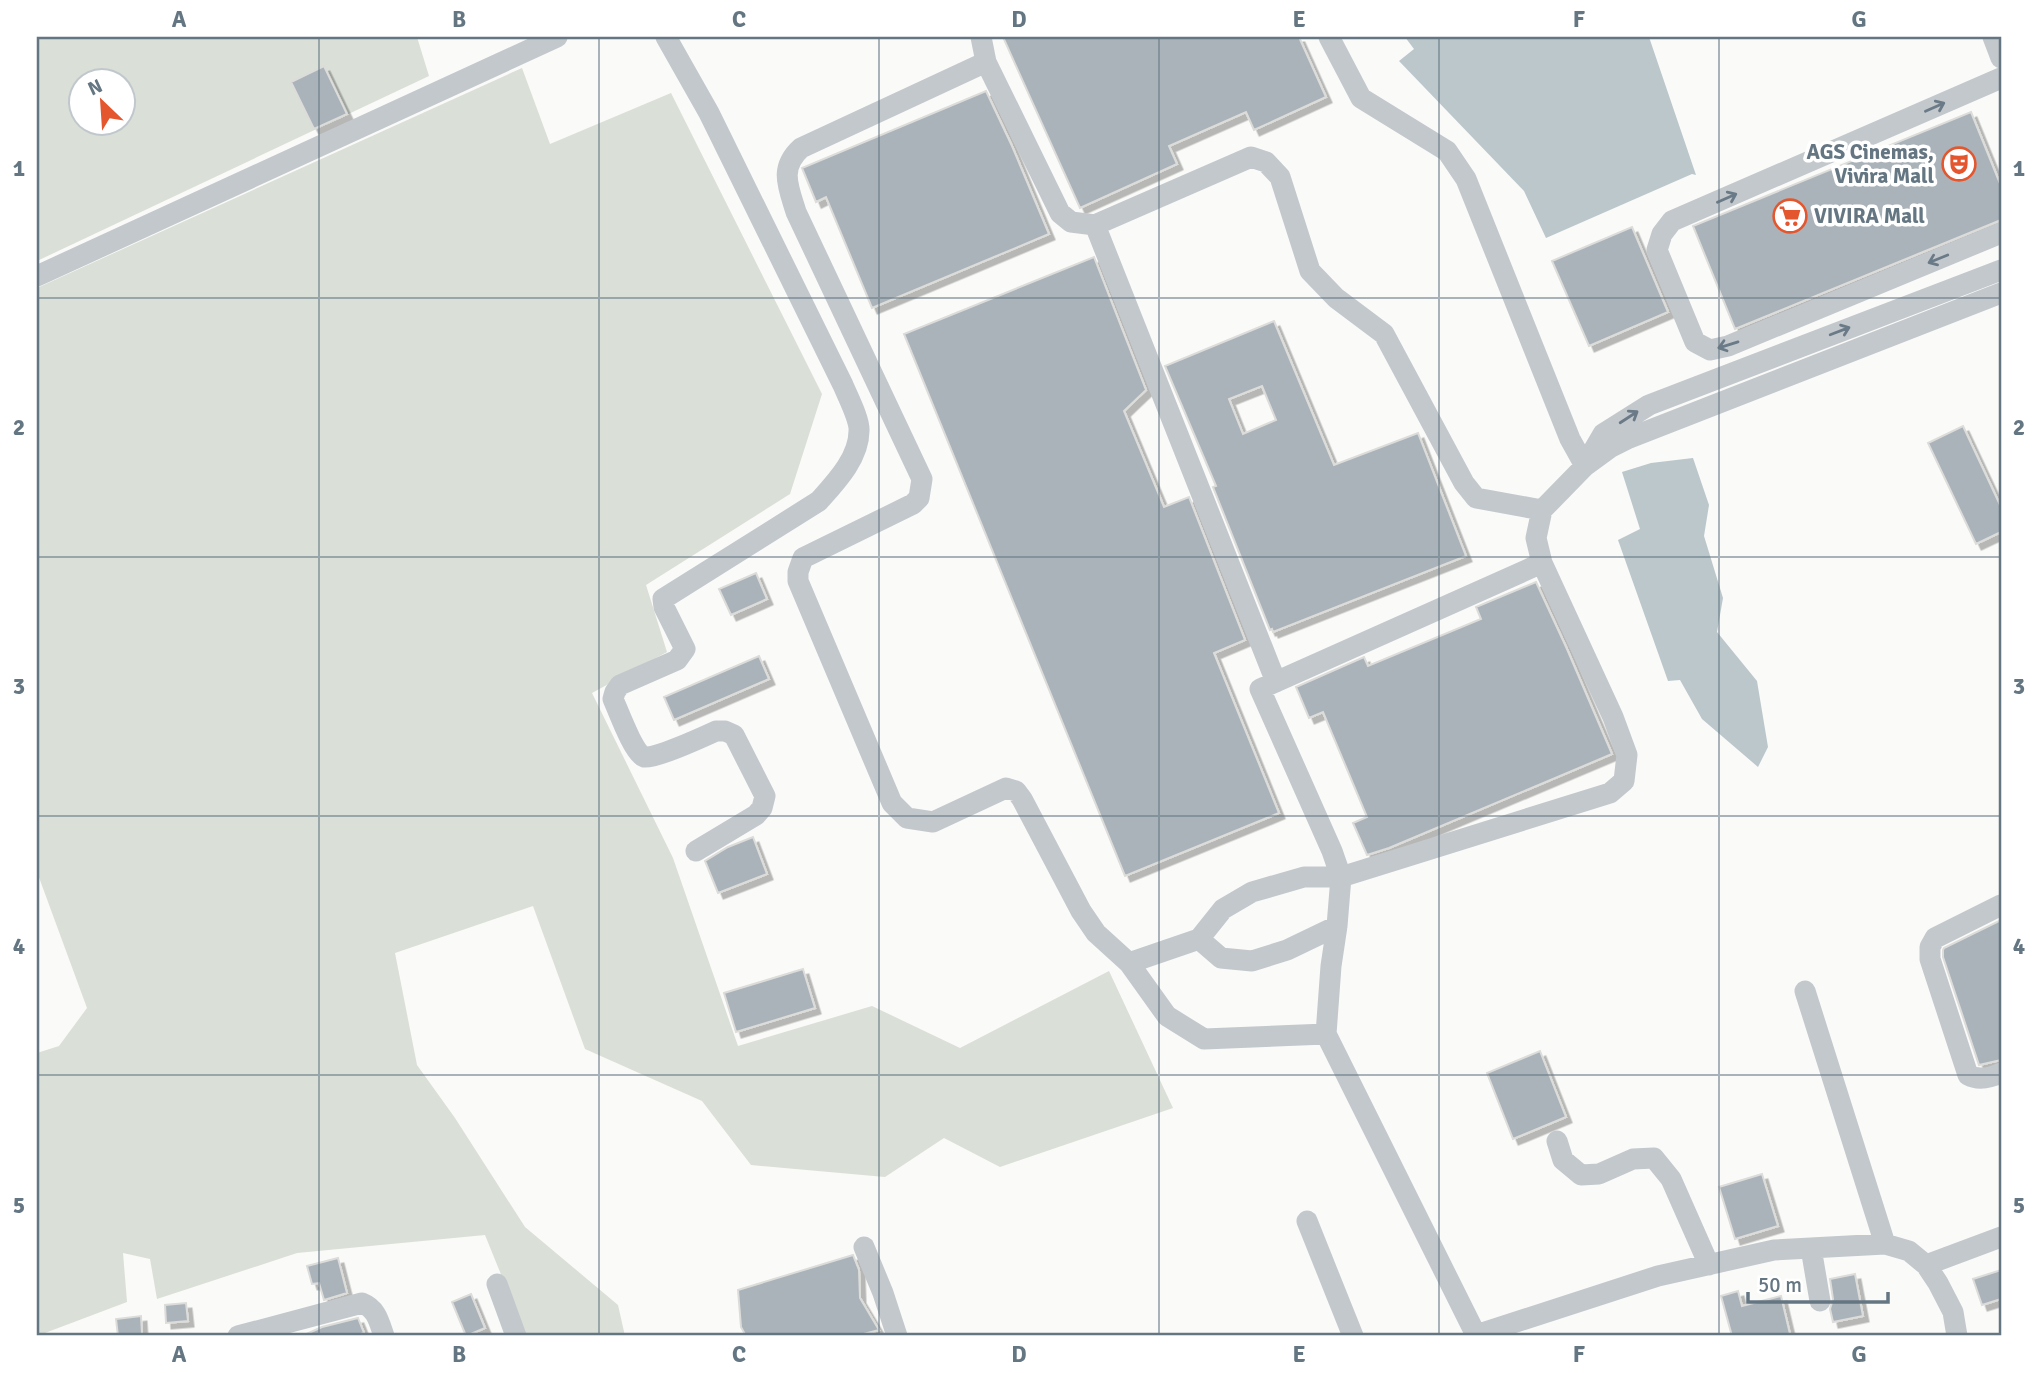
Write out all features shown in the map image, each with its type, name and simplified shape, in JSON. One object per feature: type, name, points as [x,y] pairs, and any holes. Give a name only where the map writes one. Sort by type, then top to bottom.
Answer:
[{"type":"street","points":[[37,276],[557,37]]},
{"type":"street","points":[[666,37],[709,113],[844,385],[860,430],[854,454],[819,501],[663,599],[664,607],[685,649],[677,660],[620,685],[615,692],[613,699],[635,748],[646,758],[716,732],[724,731],[734,735],[765,796],[762,808],[756,815],[696,851]]},
{"type":"street","points":[[981,37],[986,62],[1060,213],[1071,222],[1095,225],[1251,157],[1266,162],[1280,177],[1310,271],[1336,298],[1384,334],[1464,483],[1476,498],[1542,510]]},
{"type":"street","points":[[1328,37],[1361,98],[1447,151],[1466,179],[1570,439],[1585,466]]},
{"type":"street","points":[[1993,37],[2001,58]]},
{"type":"street","points":[[986,62],[801,148],[790,158],[787,170],[788,188],[796,212],[922,479],[919,498],[913,504],[803,558],[798,581],[892,803],[907,818],[933,822],[1006,788],[1016,791],[1096,933],[1129,963],[1167,1016],[1205,1039],[1326,1034]]},
{"type":"street","points":[[2001,78],[1672,221],[1662,234],[1657,250],[1695,342],[1710,350],[1728,346],[2001,233]]},
{"type":"street","points":[[1095,225],[1276,682]]},
{"type":"street","points":[[1585,466],[1603,434],[1649,405],[2001,270]]},
{"type":"street","points":[[1129,963],[1199,939],[1223,908],[1252,892],[1304,877],[1342,877],[1610,793],[1623,781],[1626,755],[1613,717],[1542,563],[1536,538],[1542,510],[1585,466],[1627,439],[2001,293]]},
{"type":"street","points":[[1542,563],[1260,689],[1342,877],[1326,1034],[1475,1336],[1658,1276],[1774,1250],[1885,1244],[1909,1251],[1926,1265],[1953,1312],[1957,1336]]},
{"type":"street","points":[[2001,905],[1935,938],[1930,947],[1930,959],[1968,1075],[1974,1079],[1989,1078],[2001,1073]]},
{"type":"street","points":[[1199,939],[1221,958],[1252,961],[1287,950],[1337,926]]},
{"type":"street","points":[[1805,991],[1885,1244]]},
{"type":"street","points":[[1558,1141],[1563,1160],[1581,1175],[1599,1174],[1633,1159],[1654,1158],[1671,1179],[1709,1265]]},
{"type":"street","points":[[1307,1221],[1353,1336]]},
{"type":"street","points":[[1926,1265],[2001,1237]]},
{"type":"street","points":[[864,1247],[897,1336]]},
{"type":"street","points":[[1811,1248],[1820,1301]]},
{"type":"street","points":[[497,1284],[516,1336]]},
{"type":"street","points":[[238,1336],[362,1303],[369,1305],[375,1312],[384,1336]]},
{"type":"shaded area","points":[[37,37],[417,37],[429,76],[37,261]]},
{"type":"shaded area","points":[[1405,37],[1649,37],[1696,175],[1692,174],[1546,238],[1524,191],[1399,61],[1414,49]]},
{"type":"shaded area","points":[[522,68],[550,144],[671,93],[822,394],[790,494],[646,585],[667,652],[592,693],[673,858],[738,1046],[872,1006],[960,1048],[1109,971],[1173,1108],[1000,1167],[944,1138],[885,1177],[751,1165],[702,1101],[585,1049],[533,906],[395,953],[417,1065],[455,1118],[525,1227],[618,1305],[625,1336],[526,1336],[485,1235],[297,1253],[157,1299],[150,1259],[123,1253],[127,1302],[37,1336],[37,1053],[59,1046],[87,1008],[37,872],[37,288]]},
{"type":"shaded area","points":[[1693,458],[1709,505],[1704,536],[1723,598],[1717,632],[1757,681],[1768,747],[1758,767],[1702,719],[1680,680],[1668,681],[1618,540],[1640,529],[1622,472],[1651,463]]},
{"type":"building","points":[[1003,37],[1299,37],[1326,97],[1254,130],[1246,112],[1169,146],[1177,164],[1080,208]]},
{"type":"building","points":[[324,66],[347,114],[314,129],[291,82]]},
{"type":"building","points":[[986,91],[1049,234],[872,308],[826,197],[816,202],[802,168]]},
{"type":"building","points":[[1971,112],[2001,186],[2001,220],[1735,329],[1693,226]]},
{"type":"building","points":[[1632,227],[1668,312],[1589,346],[1552,261]]},
{"type":"building","points":[[1094,257],[1146,390],[1124,411],[1164,507],[1189,497],[1245,640],[1214,653],[1279,813],[1125,876],[904,334]]},
{"type":"building","points":[[1274,321],[1334,465],[1418,433],[1466,556],[1273,632],[1213,487],[1216,486],[1165,366]],"holes":[[[1262,386],[1276,420],[1243,434],[1229,399]]]},
{"type":"building","points":[[1963,426],[2001,507],[2001,532],[1976,544],[1928,443]]},
{"type":"building","points":[[756,573],[767,599],[731,615],[719,589]]},
{"type":"building","points":[[1536,582],[1612,754],[1367,855],[1353,823],[1367,817],[1323,712],[1309,718],[1296,687],[1364,657],[1368,666],[1481,619],[1476,607]]},
{"type":"building","points":[[759,656],[769,679],[674,720],[664,697]]},
{"type":"building","points":[[753,837],[767,874],[718,893],[705,861],[728,847]]},
{"type":"building","points":[[2001,920],[2001,1060],[1979,1065],[1943,950]]},
{"type":"building","points":[[803,969],[815,1008],[736,1032],[724,993]]},
{"type":"building","points":[[1540,1051],[1566,1117],[1513,1139],[1487,1073]]},
{"type":"building","points":[[1762,1174],[1778,1226],[1735,1239],[1719,1187]]},
{"type":"building","points":[[853,1255],[859,1270],[860,1298],[879,1330],[856,1336],[746,1336],[741,1327],[738,1290]]},
{"type":"building","points":[[338,1258],[347,1293],[324,1300],[319,1283],[312,1284],[307,1266]]},
{"type":"building","points":[[2001,1270],[2001,1299],[1982,1305],[1973,1279]]},
{"type":"building","points":[[1855,1274],[1863,1316],[1833,1322],[1830,1279]]},
{"type":"building","points":[[1738,1291],[1742,1306],[1781,1296],[1790,1334],[1732,1336],[1721,1296]]},
{"type":"building","points":[[471,1294],[485,1328],[466,1336],[452,1302]]},
{"type":"building","points":[[186,1303],[188,1321],[166,1323],[165,1305]]},
{"type":"building","points":[[141,1316],[142,1334],[118,1336],[116,1319]]},
{"type":"building","points":[[358,1318],[364,1333],[355,1336],[302,1336],[322,1327]]},
{"type":"place","name":"AGS Cinemas, Vivira Mall","points":[[1959,164]]},
{"type":"place","name":"VIVIRA Mall","points":[[1790,216]]}]
